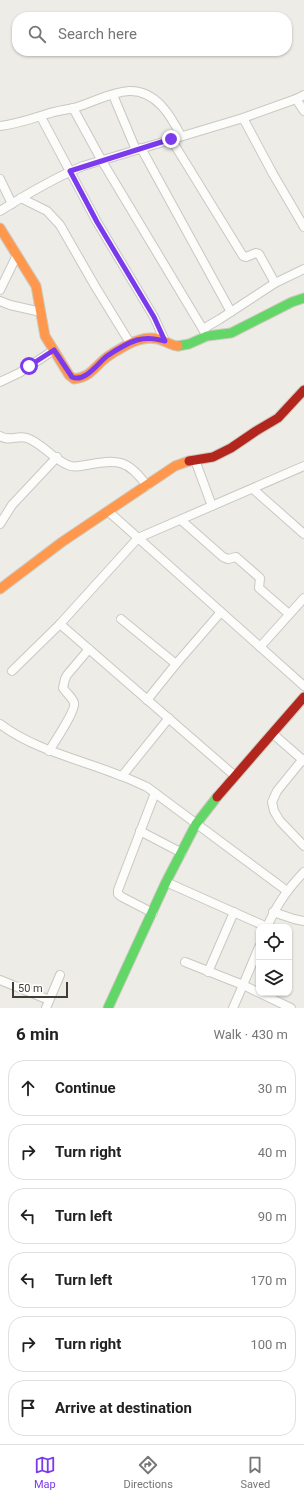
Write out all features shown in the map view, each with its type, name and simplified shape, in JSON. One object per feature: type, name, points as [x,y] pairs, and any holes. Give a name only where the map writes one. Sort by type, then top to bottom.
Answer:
[{"type":"street","points":[[0,126],[28,121],[129,91],[138,92],[156,101],[165,108],[181,136]]},
{"type":"street","points":[[113,95],[138,149],[231,312]]},
{"type":"street","points":[[0,211],[37,187],[70,171],[243,118],[304,95]]},
{"type":"street","points":[[296,99],[304,111]]},
{"type":"street","points":[[73,108],[102,161],[205,333]]},
{"type":"street","points":[[41,116],[97,222],[154,317],[165,341]]},
{"type":"street","points":[[243,118],[304,227]]},
{"type":"street","points":[[171,139],[243,256],[246,257],[256,253],[259,254],[276,283]]},
{"type":"street","points":[[0,179],[12,204]]},
{"type":"street","points":[[21,198],[47,211],[60,225],[130,343]]},
{"type":"street","points":[[0,228],[36,286],[40,298],[45,336],[69,374],[72,377],[77,378],[88,374],[107,357],[130,343],[148,338],[165,341],[174,346],[197,342],[205,333],[231,312],[276,283],[304,269]]},
{"type":"street","points":[[0,290],[18,255]]},
{"type":"street","points":[[205,333],[231,333],[292,302],[304,298]]},
{"type":"street","points":[[0,301],[10,305],[41,312]]},
{"type":"street","points":[[0,382],[19,373],[54,350]]},
{"type":"street","points":[[0,589],[62,542],[109,512],[180,463],[189,460],[207,459],[220,455],[234,447],[253,432],[267,425],[287,410],[304,390]]},
{"type":"street","points":[[0,436],[8,440],[19,437],[26,438],[39,444],[68,465],[73,466],[117,462],[126,465],[138,473],[147,486]]},
{"type":"street","points":[[0,524],[12,506],[57,457]]},
{"type":"street","points":[[195,460],[212,506]]},
{"type":"street","points":[[12,671],[60,624],[138,538],[254,489],[304,466]]},
{"type":"street","points":[[254,489],[304,534]]},
{"type":"street","points":[[109,512],[304,686]]},
{"type":"street","points":[[181,520],[223,557],[236,557],[260,578],[259,588],[289,614]]},
{"type":"street","points":[[260,647],[304,598]]},
{"type":"street","points":[[147,700],[221,612]]},
{"type":"street","points":[[121,619],[176,664]]},
{"type":"street","points":[[60,624],[235,776]]},
{"type":"street","points":[[49,751],[75,706],[74,702],[64,688],[65,679],[89,649]]},
{"type":"street","points":[[108,1008],[166,882],[196,824],[235,776],[304,697]]},
{"type":"street","points":[[122,776],[169,718]]},
{"type":"street","points":[[0,724],[14,735],[49,751],[122,776],[147,787],[287,891]]},
{"type":"street","points":[[272,733],[303,760],[277,791],[272,802],[274,811],[280,820],[304,846]]},
{"type":"street","points":[[152,913],[122,897],[118,894],[118,888],[155,793]]},
{"type":"street","points":[[140,832],[182,853]]},
{"type":"street","points":[[268,924],[273,912],[287,891],[304,872]]},
{"type":"street","points":[[166,882],[260,924]]},
{"type":"street","points":[[208,972],[234,912]]},
{"type":"street","points":[[273,912],[304,921]]},
{"type":"street","points":[[233,1008],[256,954]]},
{"type":"street","points":[[185,962],[243,985],[291,1008]]},
{"type":"street","points":[[0,980],[48,1004],[60,975]]},
{"type":"traffic: fast","points":[[178,346],[189,344],[207,336],[231,333],[292,302],[304,298]]},
{"type":"traffic: fast","points":[[108,1008],[166,882],[196,824],[217,797]]},
{"type":"traffic: slow","points":[[0,228],[36,286],[45,336],[69,375],[74,379],[88,374],[110,355],[139,340],[146,338],[156,339],[178,346]]},
{"type":"traffic: slow","points":[[0,589],[62,542],[175,466],[189,461]]},
{"type":"traffic: jam","points":[[189,461],[213,457],[231,448],[278,418],[304,390]]},
{"type":"traffic: jam","points":[[217,797],[304,697]]},
{"type":"route","points":[[29,366],[54,350],[69,374],[74,379],[81,378],[88,374],[107,357],[130,343],[148,338],[165,341],[154,317],[97,222],[70,171],[171,139]]}]
